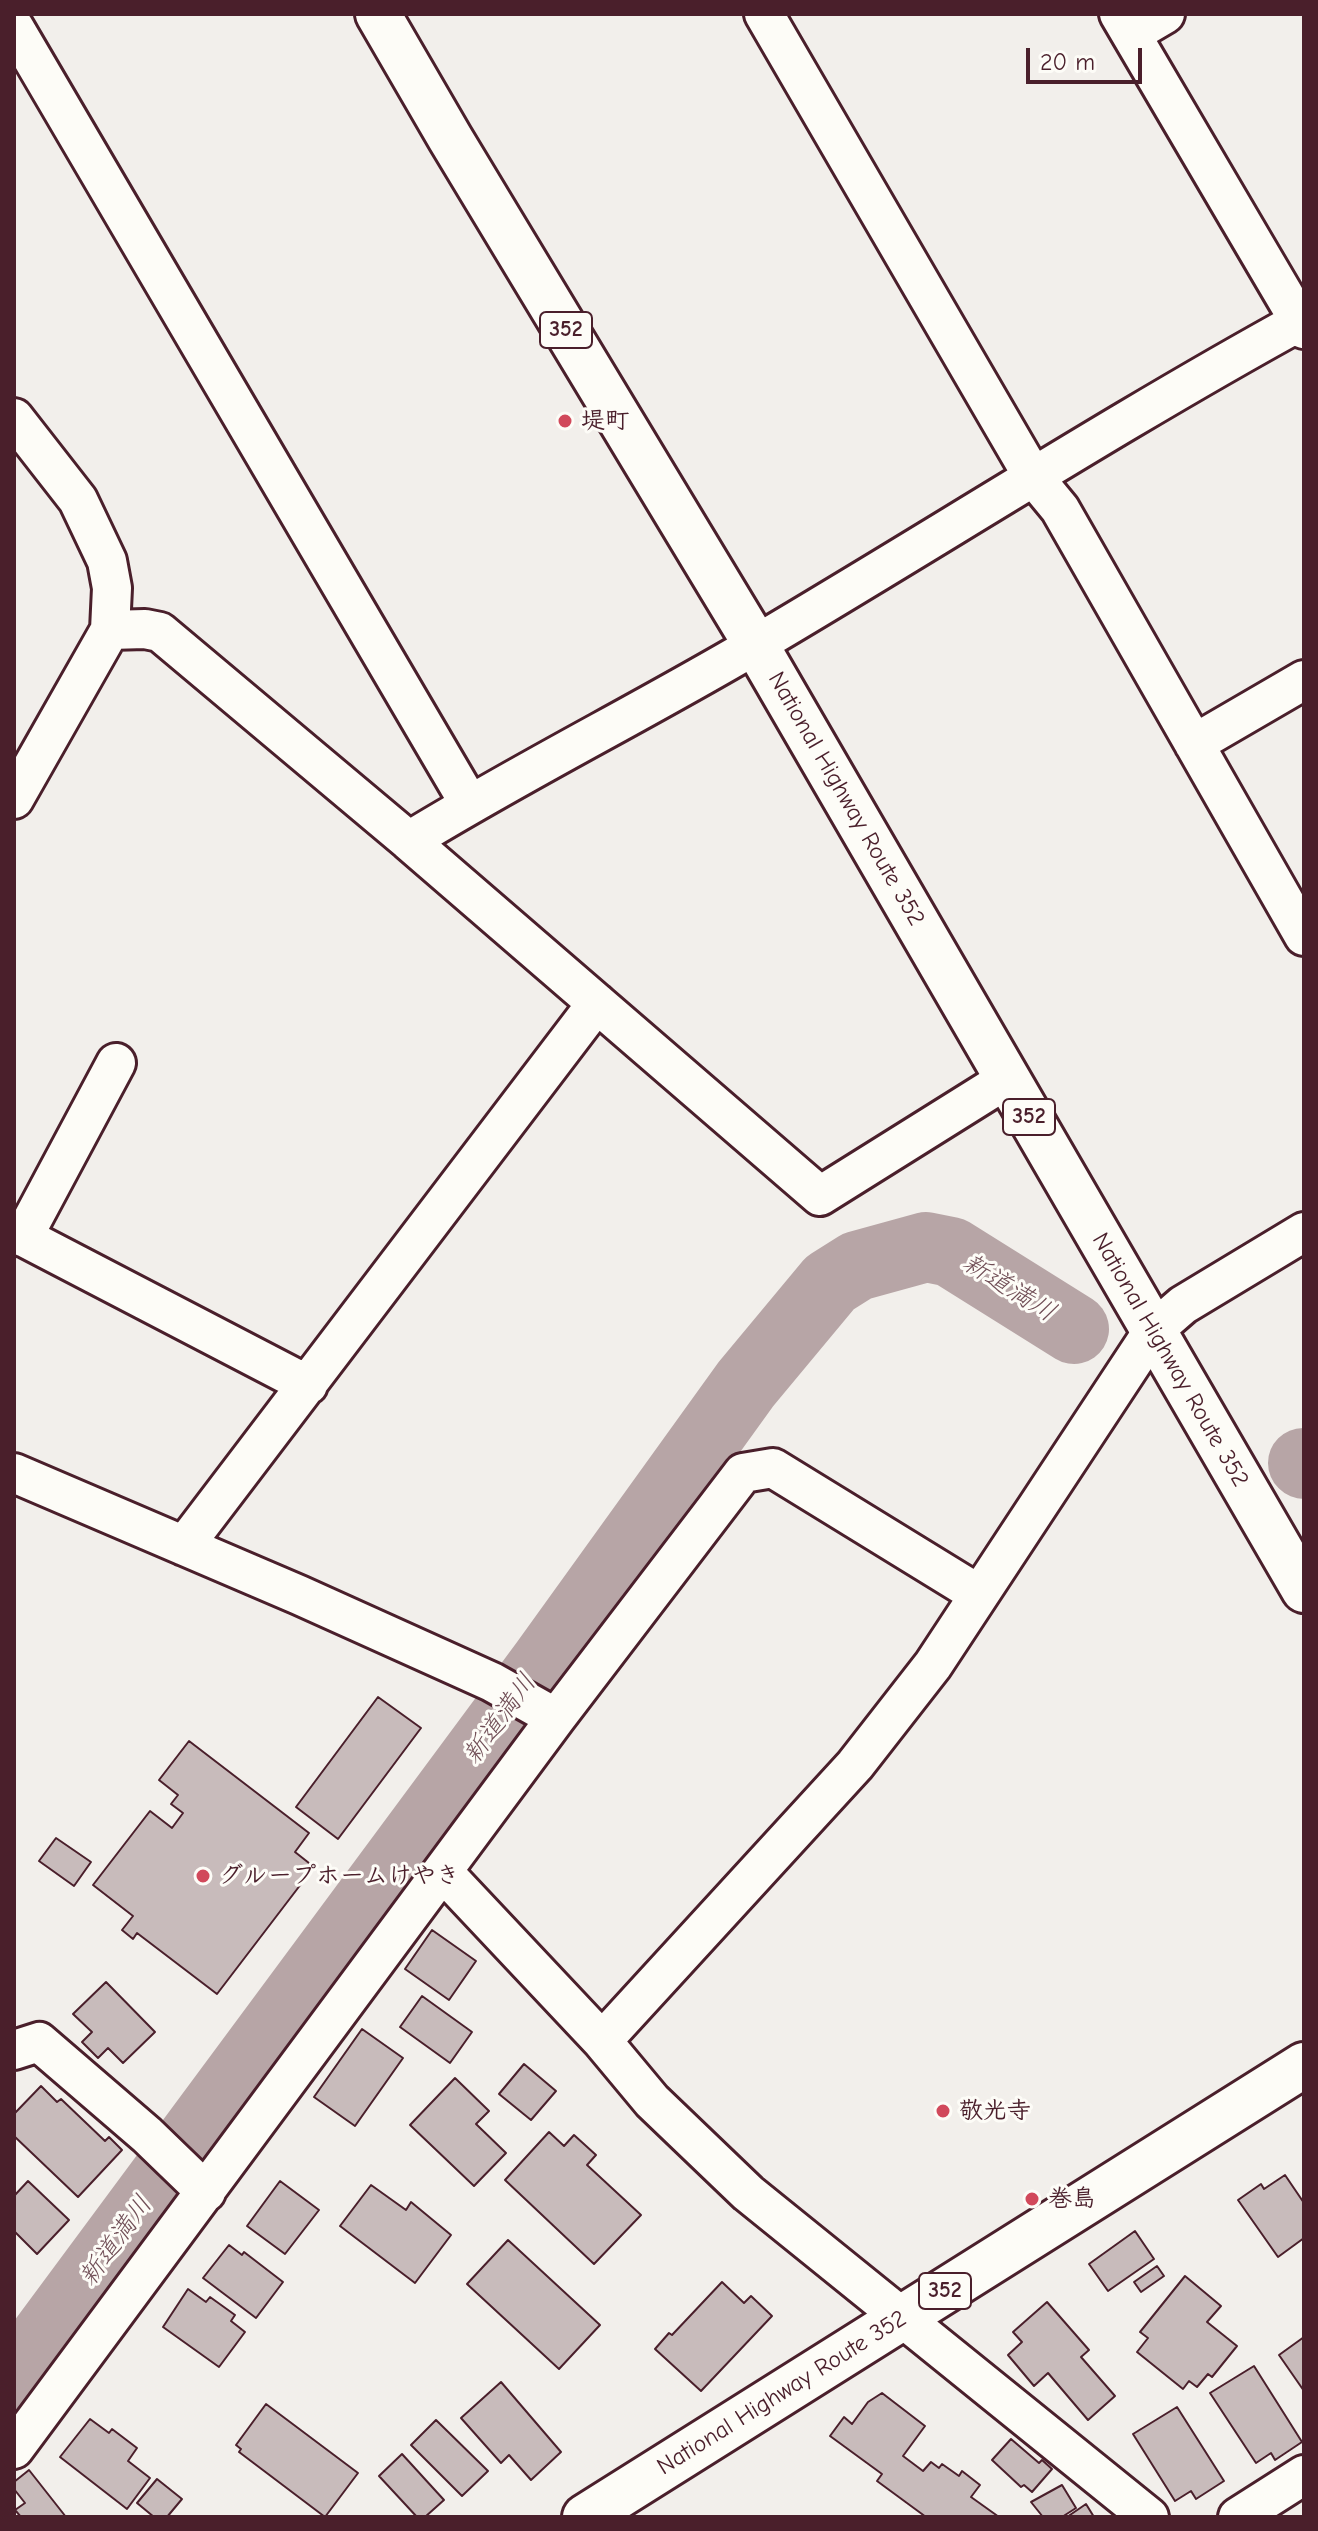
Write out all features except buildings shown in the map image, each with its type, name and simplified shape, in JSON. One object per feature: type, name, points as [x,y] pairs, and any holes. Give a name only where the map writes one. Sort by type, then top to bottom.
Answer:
[{"type":"highway","name":"National Highway Route 352","points":[[378,14],[756,645],[1304,1590]]},
{"type":"highway","name":"National Highway Route 352","points":[[585,2517],[1304,2065]]},
{"type":"street","points":[[764,14],[1032,475],[1060,509],[1304,936]]},
{"type":"street","points":[[409,841],[469,803],[756,645],[1032,475],[1302,323],[1125,24],[1165,14]]},
{"type":"street","points":[[14,27],[469,803]]},
{"type":"street","points":[[14,418],[78,500],[99,540],[112,588],[110,630],[14,799]]},
{"type":"street","points":[[110,630],[160,632],[409,841],[820,1196],[1007,1079]]},
{"type":"street","points":[[1194,744],[1304,680]]},
{"type":"street","points":[[184,1546],[511,1112],[597,1003]]},
{"type":"street","points":[[116,1063],[18,1234],[308,1385]]},
{"type":"street","points":[[602,2041],[855,1765],[933,1665],[1153,1331],[1183,1305],[1304,1232]]},
{"type":"street","points":[[14,2449],[198,2184],[443,1872],[550,1714],[743,1473],[773,1468],[978,1594]]},
{"type":"street","points":[[14,1473],[492,1682],[550,1714]]},
{"type":"street","points":[[443,1872],[602,2041],[652,2101],[748,2193],[1149,2517]]},
{"type":"street","points":[[14,2050],[39,2042],[147,2135],[198,2184]]},
{"type":"street","points":[[1238,2517],[1304,2475]]},
{"type":"waterway","name":"新道満川","points":[[14,2380],[545,1663],[746,1384],[830,1283],[857,1266],[926,1247],[951,1252],[1074,1329]]},
{"type":"place","name":"堤町","points":[[565,421]]},
{"type":"place","name":"グループホームけやき","points":[[203,1876]]},
{"type":"place","name":"敬光寺","points":[[943,2111]]},
{"type":"place","name":"巻島","points":[[1032,2199]]}]
